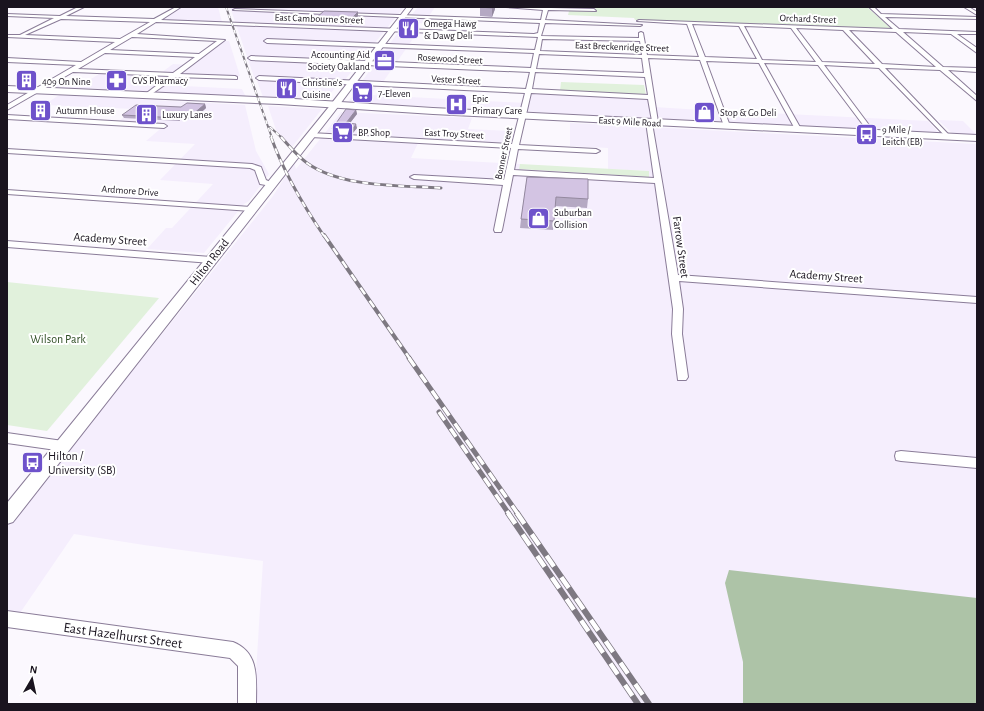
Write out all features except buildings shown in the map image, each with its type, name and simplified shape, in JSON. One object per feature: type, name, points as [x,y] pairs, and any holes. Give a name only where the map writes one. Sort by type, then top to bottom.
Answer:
[{"type":"main road","name":"East 9 Mile Road","points":[[7,89],[977,138]]},
{"type":"street","points":[[7,42],[82,7]]},
{"type":"street","points":[[7,108],[179,7]]},
{"type":"street","points":[[265,16],[277,7]]},
{"type":"street","name":"Hilton Road","points":[[7,516],[335,105],[410,7]]},
{"type":"street","points":[[508,7],[594,10]]},
{"type":"street","points":[[871,7],[977,99]]},
{"type":"street","points":[[966,7],[977,14]]},
{"type":"street","points":[[543,21],[546,8]]},
{"type":"street","name":"Orchard Street","points":[[235,10],[543,21],[689,22],[977,33]]},
{"type":"street","name":"East Cambourne Street","points":[[7,15],[535,36],[540,34],[543,21]]},
{"type":"street","points":[[880,15],[977,18]]},
{"type":"street","points":[[253,25],[259,20]]},
{"type":"street","name":"Farrow Street","points":[[639,21],[651,97],[658,181],[678,309],[677,334],[682,378]]},
{"type":"street","points":[[689,22],[726,126]]},
{"type":"street","points":[[740,24],[798,129]]},
{"type":"street","points":[[792,26],[872,133]]},
{"type":"street","points":[[844,28],[947,136]]},
{"type":"street","points":[[952,32],[977,51]]},
{"type":"street","points":[[130,35],[222,40],[146,96]]},
{"type":"street","points":[[7,36],[121,41]]},
{"type":"street","name":"Bonner Street","points":[[498,230],[515,146],[540,37],[642,40]]},
{"type":"street","name":"East Breckenridge Street","points":[[267,41],[977,70]]},
{"type":"street","points":[[103,52],[201,56]]},
{"type":"street","name":"Rosewood Street","points":[[251,58],[648,75]]},
{"type":"street","points":[[7,60],[82,64]]},
{"type":"street","points":[[71,70],[235,78]]},
{"type":"street","name":"Vester Street","points":[[259,78],[651,97]]},
{"type":"street","points":[[7,117],[164,126]]},
{"type":"street","name":"East Troy Street","points":[[311,135],[596,151]]},
{"type":"street","points":[[7,151],[255,166],[258,169],[263,182],[271,184]]},
{"type":"street","points":[[510,172],[658,181]]},
{"type":"street","points":[[414,177],[507,183]]},
{"type":"street","name":"Ardmore Drive","points":[[7,192],[251,209]]},
{"type":"street","name":"Academy Street","points":[[7,244],[211,260]]},
{"type":"street","name":"Academy Street","points":[[673,278],[977,300]]},
{"type":"street","points":[[7,438],[63,446]]},
{"type":"street","points":[[901,456],[977,463]]},
{"type":"street","name":"East Hazelhurst Street","points":[[7,619],[233,650],[238,652],[244,658],[246,665],[247,704]]},
{"type":"shaded area","points":[[183,7],[218,7],[222,22],[162,20]]},
{"type":"shaded area","points":[[230,7],[404,7],[344,81],[254,77]]},
{"type":"shaded area","points":[[418,7],[435,7],[429,16],[435,17],[430,24],[406,22]]},
{"type":"shaded area","points":[[403,26],[421,27],[383,82],[362,81]]},
{"type":"shaded area","points":[[225,41],[229,41],[240,76],[161,73],[173,64],[191,65]]},
{"type":"shaded area","points":[[99,74],[194,77],[184,86],[242,89],[246,97],[46,88],[60,80],[88,81]]},
{"type":"shaded area","points":[[257,81],[339,83],[325,100],[323,100],[263,97]]},
{"type":"shaded area","points":[[360,85],[377,86],[371,95],[526,103],[529,92],[652,98],[654,107],[718,111],[722,122],[348,102]]},
{"type":"shaded area","points":[[59,95],[245,105],[256,151],[269,174],[249,201],[244,204],[204,253],[147,249],[166,228],[172,228],[213,184],[160,180],[195,144],[146,141],[166,124],[118,122],[134,109],[44,105]]},
{"type":"shaded area","points":[[268,106],[322,109],[292,147],[278,136]]},
{"type":"shaded area","points":[[725,111],[928,121],[939,133],[730,123]]},
{"type":"shaded area","points":[[341,112],[472,118],[468,129],[511,131],[508,143],[325,133]]},
{"type":"shaded area","points":[[938,120],[963,121],[977,135],[952,133]]},
{"type":"shaded area","points":[[570,123],[977,144],[977,704],[254,704],[263,561],[74,534],[7,632],[7,527],[273,196],[294,163],[296,169],[321,138],[418,143],[411,158],[520,164],[520,169],[649,177],[649,171],[608,169],[608,148],[570,146]]},
{"type":"green space","points":[[570,7],[867,7],[892,29],[635,20],[634,18],[568,15]]},
{"type":"green space","points":[[561,82],[644,85],[646,95],[560,91]]},
{"type":"green space","points":[[520,164],[649,171],[649,177],[519,169]]},
{"type":"green space","name":"Wilson Park","points":[[7,282],[159,298],[47,431],[7,425]]},
{"type":"green space","points":[[729,570],[977,598],[977,704],[743,704],[743,662],[725,583]]},
{"type":"railway","points":[[226,7],[272,138]]},
{"type":"railway","points":[[270,127],[281,137]]},
{"type":"railway","points":[[271,137],[294,188],[324,236]]},
{"type":"railway","points":[[281,137],[296,154],[307,163],[321,171],[337,177],[372,184],[441,188]]},
{"type":"railway","points":[[324,235],[410,359]]},
{"type":"railway","points":[[409,358],[518,514]]},
{"type":"railway","points":[[439,412],[509,514]]},
{"type":"railway","points":[[508,513],[638,704]]},
{"type":"railway","points":[[517,513],[649,704]]},
{"type":"place","name":"Omega Hawg & Dawg Deli","points":[[408,29]]},
{"type":"place","name":"Accounting Aid Society Oakland","points":[[385,60]]},
{"type":"place","name":"CVS Pharmacy","points":[[117,80]]},
{"type":"place","name":"409 On Nine","points":[[27,81]]},
{"type":"place","name":"Christine's Cuisine","points":[[287,88]]},
{"type":"place","name":"7-Eleven","points":[[363,93]]},
{"type":"place","name":"Epic Primary Care","points":[[457,104]]},
{"type":"place","name":"Autumn House","points":[[40,110]]},
{"type":"place","name":"Stop & Go Deli","points":[[705,112]]},
{"type":"place","name":"Luxury Lanes","points":[[147,114]]},
{"type":"place","name":"BP Shop","points":[[342,132]]},
{"type":"place","name":"9 Mile / Leitch (EB)","points":[[866,135]]},
{"type":"place","name":"Suburban Collision","points":[[538,218]]},
{"type":"place","name":"Hilton / University (SB)","points":[[32,463]]}]
